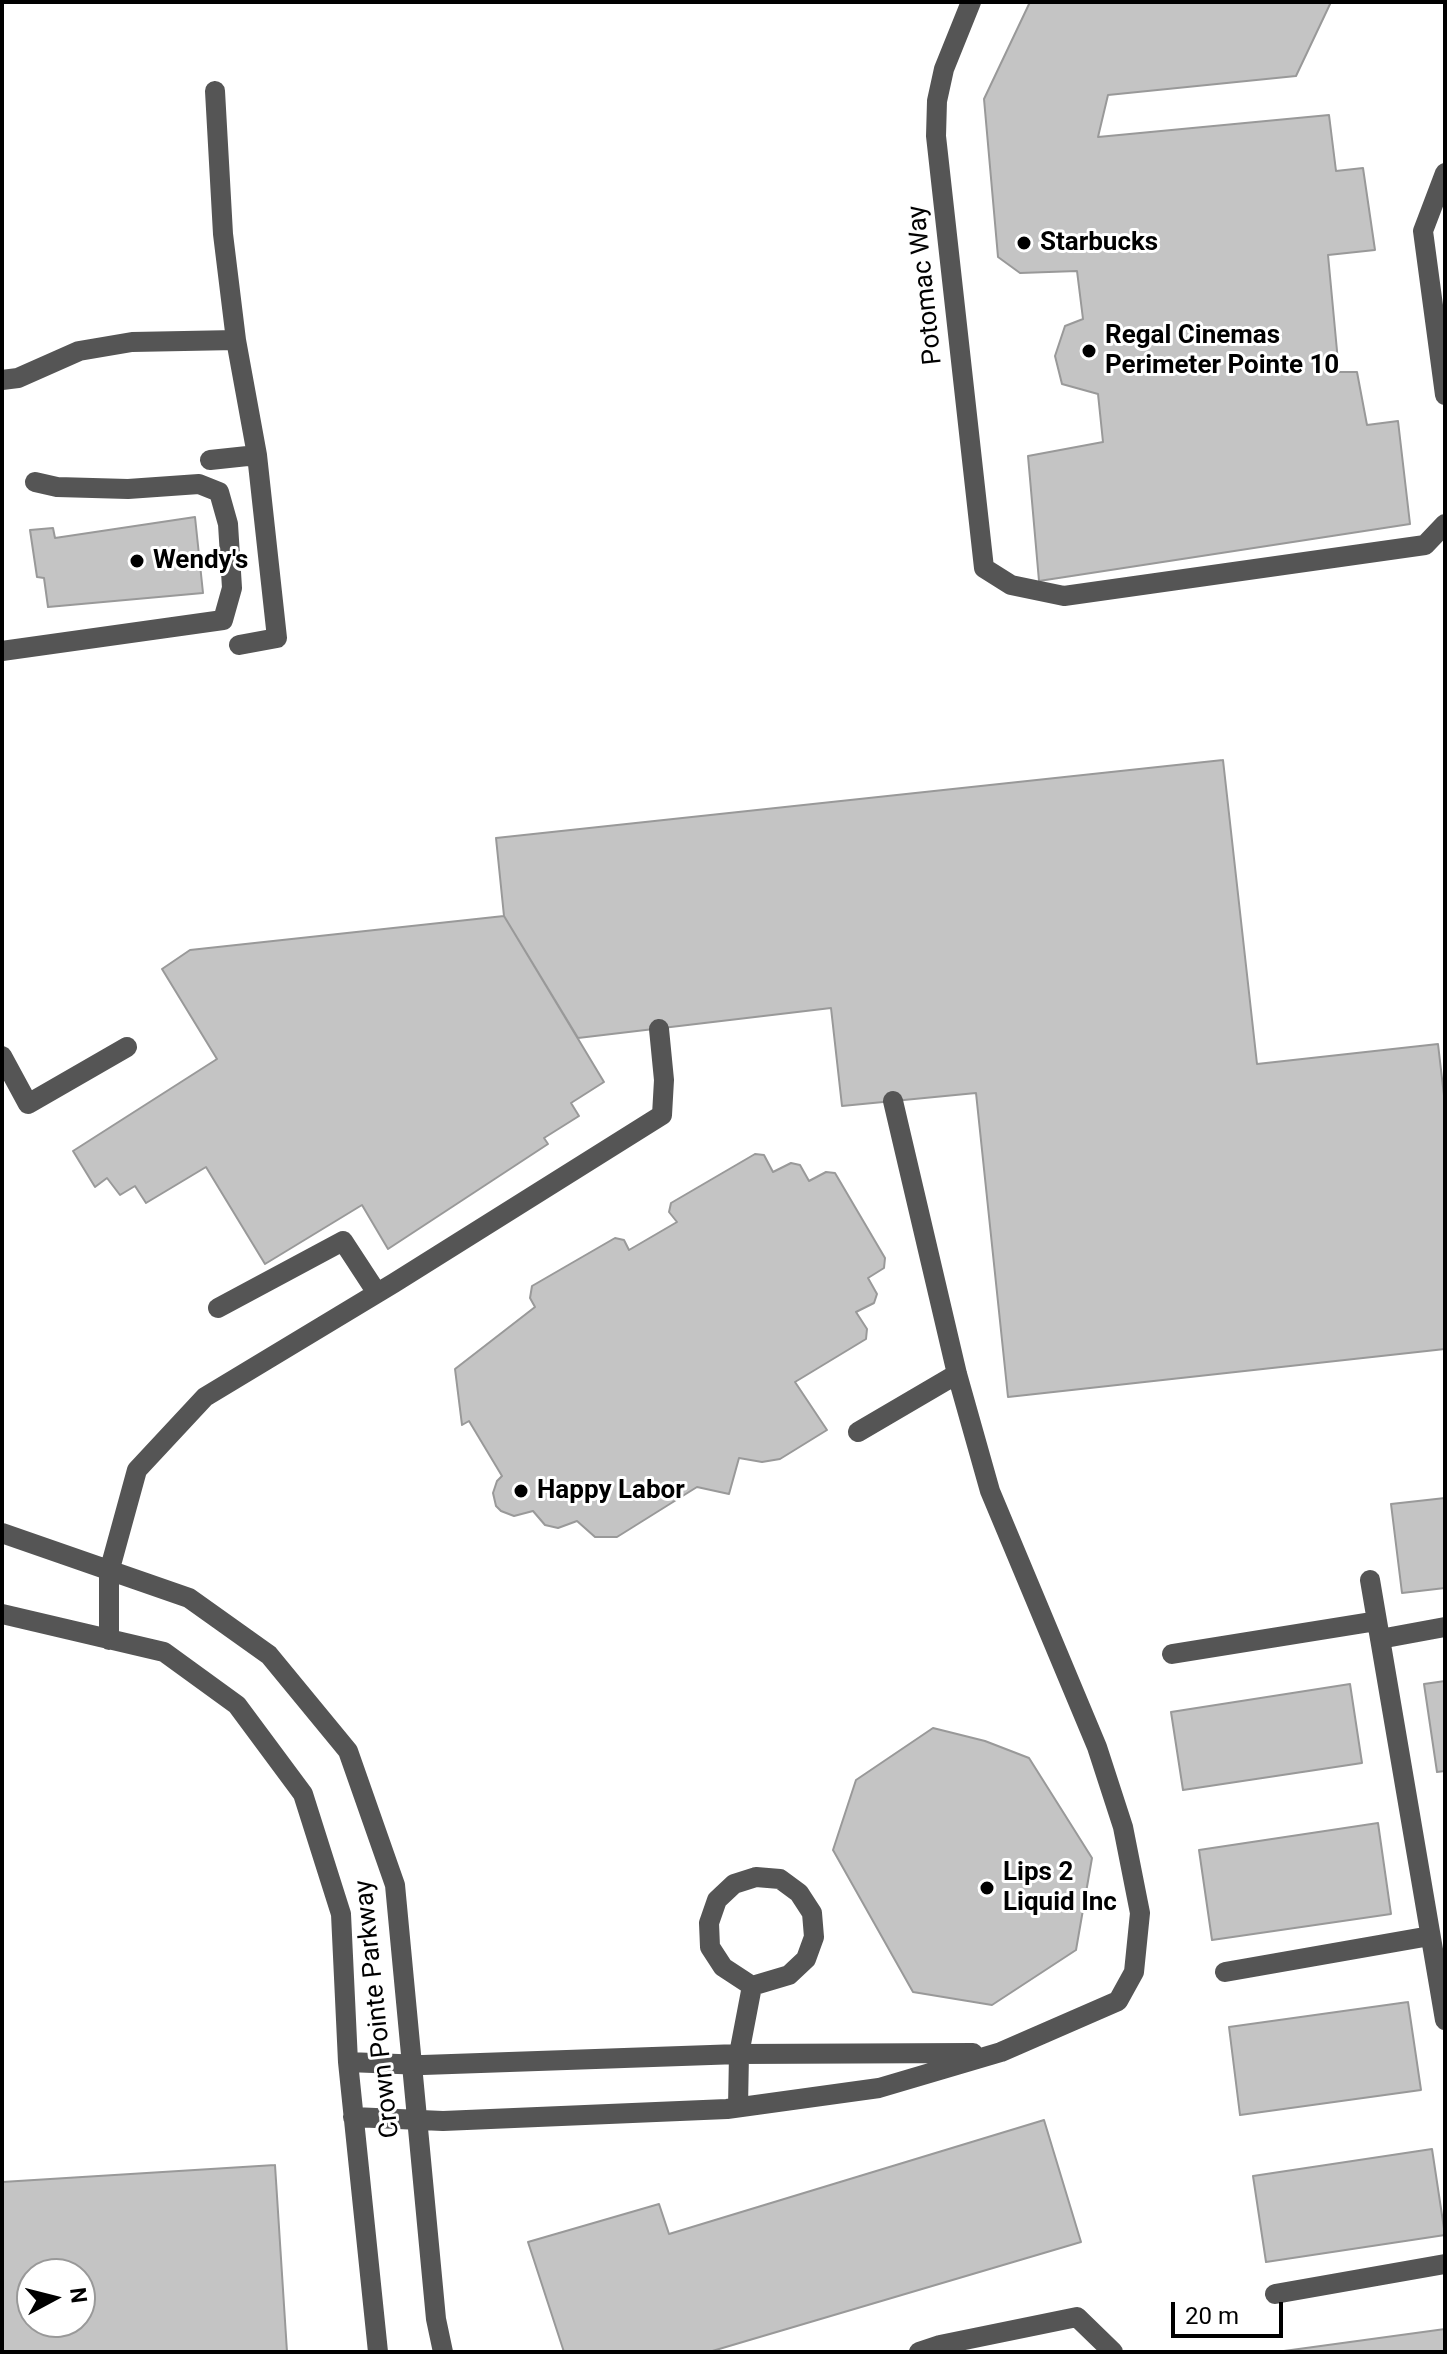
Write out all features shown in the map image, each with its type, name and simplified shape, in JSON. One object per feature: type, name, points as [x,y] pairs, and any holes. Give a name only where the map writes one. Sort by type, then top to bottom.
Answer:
[{"type":"street","name":"Potomac Way","points":[[971,2],[944,69],[937,101],[936,136],[984,568],[1011,585],[1064,596],[1425,545],[1445,524]]},
{"type":"street","points":[[215,91],[223,234],[236,340],[257,455],[277,638],[239,645]]},
{"type":"street","points":[[1445,173],[1423,231],[1445,395]]},
{"type":"street","points":[[2,380],[18,378],[79,351],[132,342],[236,340]]},
{"type":"street","points":[[210,460],[257,455]]},
{"type":"street","points":[[2,651],[223,620],[232,588],[228,524],[219,492],[199,484],[128,489],[57,487],[35,482]]},
{"type":"street","points":[[109,1640],[109,1572],[137,1470],[205,1397],[662,1115],[664,1080],[659,1029]]},
{"type":"street","points":[[2,1056],[28,1104],[127,1047]]},
{"type":"street","points":[[353,2117],[417,2122],[542,2119],[738,2107],[879,2088],[1001,2052],[1118,2001],[1134,1972],[1140,1913],[1123,1827],[1097,1747],[990,1491],[957,1374],[893,1101]]},
{"type":"street","points":[[218,1308],[343,1241],[377,1293]]},
{"type":"street","points":[[858,1432],[957,1374]]},
{"type":"street","name":"Crown Pointe Parkway","points":[[2,1533],[189,1598],[269,1655],[348,1751],[395,1885],[436,2319],[443,2352]]},
{"type":"street","points":[[1370,1580],[1430,1936],[1440,1964],[1445,2020]]},
{"type":"street","name":"Crown Pointe Parkway","points":[[2,1614],[164,1652],[237,1705],[303,1794],[341,1914],[348,2062],[378,2352]]},
{"type":"street","points":[[1172,1654],[1379,1630],[1445,1627]]},
{"type":"street","points":[[756,1877],[780,1879],[799,1893],[812,1913],[814,1937],[806,1959],[789,1975],[752,1986],[723,1967],[710,1947],[709,1923],[717,1900],[734,1884],[756,1877]]},
{"type":"street","points":[[1225,1972],[1430,1936]]},
{"type":"street","points":[[738,2107],[739,2054],[752,1986]]},
{"type":"street","points":[[348,2062],[411,2064],[739,2054],[1001,2052]]},
{"type":"street","points":[[1275,2294],[1445,2264]]},
{"type":"street","points":[[919,2352],[1077,2317],[1113,2352]]},
{"type":"building","points":[[1030,2],[1331,2],[1296,76],[1108,95],[1098,137],[1329,115],[1336,171],[1363,168],[1375,250],[1328,255],[1339,372],[1357,372],[1367,425],[1398,421],[1410,524],[1039,581],[1028,456],[1103,442],[1098,394],[1062,384],[1055,356],[1065,326],[1083,319],[1077,271],[1020,273],[998,257],[984,99]]},
{"type":"building","points":[[195,517],[203,593],[48,607],[44,578],[37,577],[30,530],[53,528],[55,538]]},
{"type":"building","points":[[1223,760],[1257,1064],[1438,1044],[1445,1104],[1445,1349],[1008,1397],[976,1093],[842,1106],[831,1008],[578,1038],[504,916],[496,838]]},
{"type":"building","points":[[504,916],[604,1082],[571,1103],[579,1116],[544,1138],[548,1144],[388,1249],[362,1205],[265,1264],[206,1167],[146,1203],[135,1186],[120,1195],[107,1178],[95,1187],[73,1151],[217,1059],[162,969],[190,950]]},
{"type":"building","points":[[755,1154],[764,1155],[773,1172],[791,1163],[800,1165],[809,1181],[826,1172],[835,1173],[885,1258],[884,1268],[868,1278],[877,1294],[874,1303],[856,1312],[867,1329],[866,1339],[795,1382],[827,1430],[780,1459],[762,1462],[739,1458],[729,1494],[697,1487],[617,1537],[595,1537],[577,1521],[558,1528],[545,1525],[533,1511],[514,1516],[501,1511],[496,1506],[493,1493],[502,1476],[469,1421],[462,1425],[455,1369],[535,1307],[530,1298],[532,1286],[615,1238],[624,1240],[629,1250],[677,1222],[669,1212],[671,1203]]},
{"type":"building","points":[[1445,1498],[1445,1588],[1402,1593],[1391,1504]]},
{"type":"building","points":[[1445,1681],[1445,1771],[1437,1772],[1424,1684]]},
{"type":"building","points":[[1350,1684],[1362,1763],[1183,1790],[1171,1712]]},
{"type":"building","points":[[933,1728],[985,1741],[1029,1758],[1092,1858],[1076,1950],[992,2005],[913,1992],[833,1850],[856,1780]]},
{"type":"building","points":[[1378,1823],[1391,1914],[1212,1940],[1199,1850]]},
{"type":"building","points":[[1408,2002],[1421,2090],[1240,2115],[1229,2027]]},
{"type":"building","points":[[1044,2120],[1081,2242],[709,2352],[564,2352],[528,2242],[659,2204],[669,2234]]},
{"type":"building","points":[[1432,2149],[1445,2235],[1266,2262],[1253,2176]]},
{"type":"building","points":[[275,2165],[287,2352],[2,2352],[2,2182]]},
{"type":"building","points":[[1445,2329],[1445,2352],[1284,2352],[1284,2351]]},
{"type":"place","name":"Starbucks","points":[[1024,243]]},
{"type":"place","name":"Regal Cinemas Perimeter Pointe 10","points":[[1089,351]]},
{"type":"place","name":"Wendy's","points":[[137,561]]},
{"type":"place","name":"Happy Labor","points":[[521,1491]]},
{"type":"place","name":"Lips 2 Liquid Inc","points":[[987,1888]]}]
